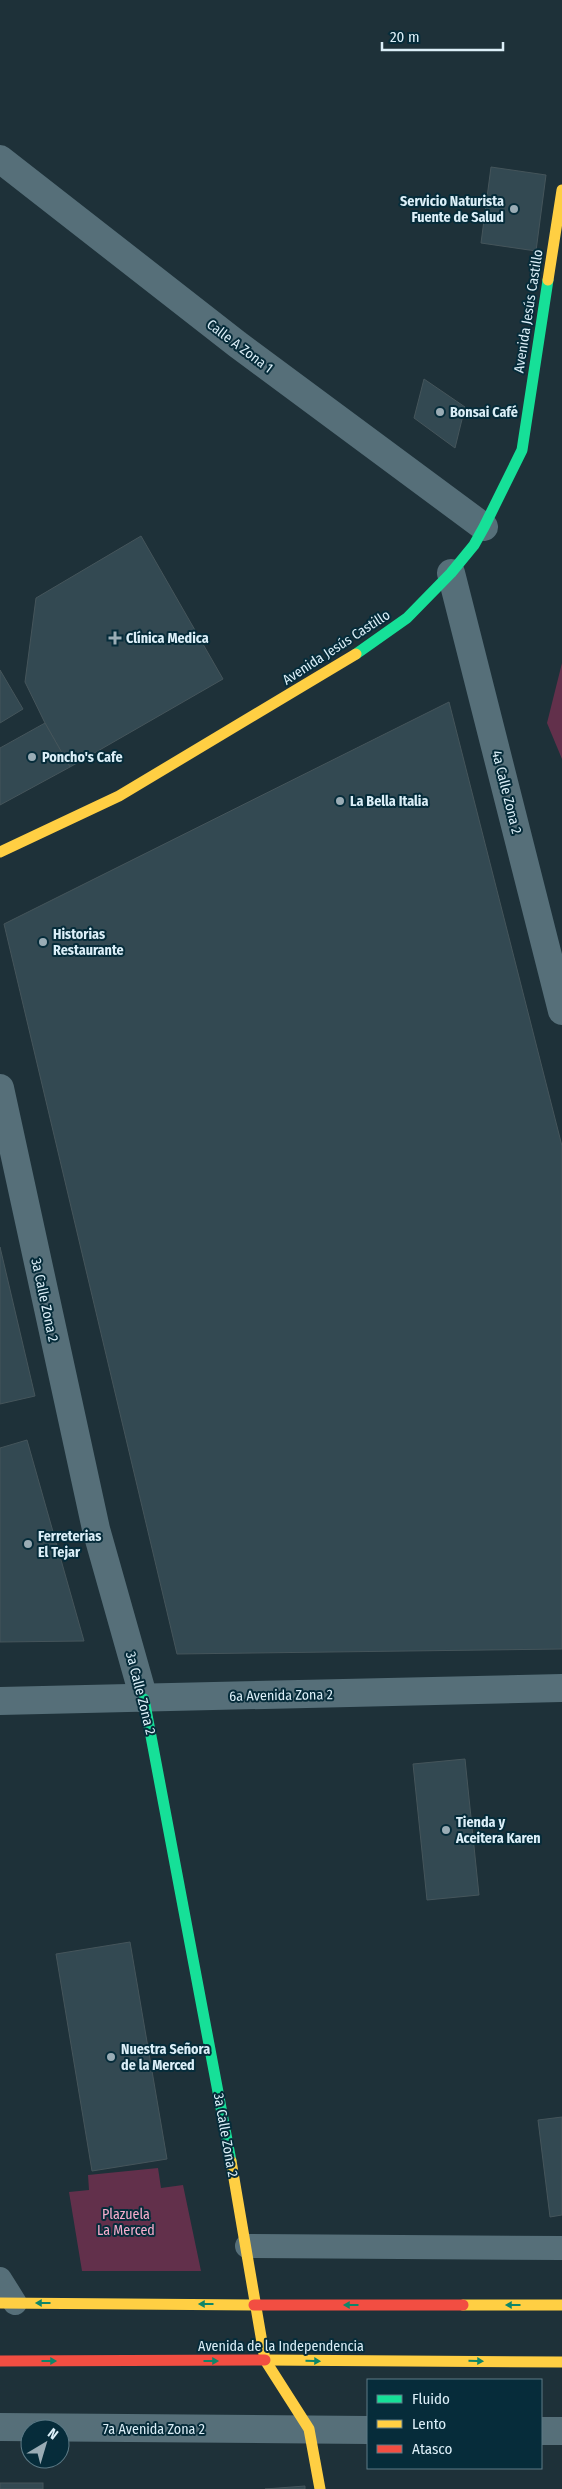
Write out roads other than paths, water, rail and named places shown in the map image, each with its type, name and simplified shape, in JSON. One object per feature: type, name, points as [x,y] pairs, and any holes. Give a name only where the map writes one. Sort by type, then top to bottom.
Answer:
[{"type":"street","name":"Calle A Zona 1","points":[[0,159],[237,344],[484,527]]},
{"type":"street","name":"Avenida Jesús Castillo","points":[[0,852],[119,796],[358,653],[407,618],[451,573],[474,544],[484,527],[522,450],[562,190]]},
{"type":"street","name":"4a Calle Zona 2","points":[[451,573],[562,1011]]},
{"type":"street","name":"3a Calle Zona 2","points":[[0,1088],[96,1529],[144,1699],[246,2246],[254,2305],[265,2360]]},
{"type":"street","name":"6a Avenida Zona 2","points":[[0,1701],[562,1688]]},
{"type":"street","points":[[7,2303],[562,2305]]},
{"type":"street","points":[[265,2360],[309,2429],[320,2489]]},
{"type":"street","name":"Avenida de la Independencia","points":[[0,2361],[562,2362]]},
{"type":"street","name":"7a Avenida Zona 2","points":[[0,2427],[367,2430]]},
{"type":"street","points":[[542,2431],[562,2431]]},
{"type":"lane","points":[[246,2246],[562,2248]]},
{"type":"lane","points":[[0,2279],[7,2303]]},
{"type":"place","name":"Servicio Naturista Fuente de Salud","points":[[514,209]]},
{"type":"place","name":"Bonsai Café","points":[[440,412]]},
{"type":"place","name":"Clínica Medica","points":[[115,638]]},
{"type":"place","name":"Poncho's Cafe","points":[[32,757]]},
{"type":"place","name":"La Bella Italia","points":[[340,801]]},
{"type":"place","name":"Historias Restaurante","points":[[43,942]]},
{"type":"place","name":"Ferreterias El Tejar","points":[[28,1544]]},
{"type":"place","name":"Tienda y Aceitera Karen","points":[[446,1830]]},
{"type":"place","name":"Nuestra Señora de la Merced","points":[[111,2057]]},
{"type":"park label","name":"Plazuela La Merced","points":[[126,2222]]}]
